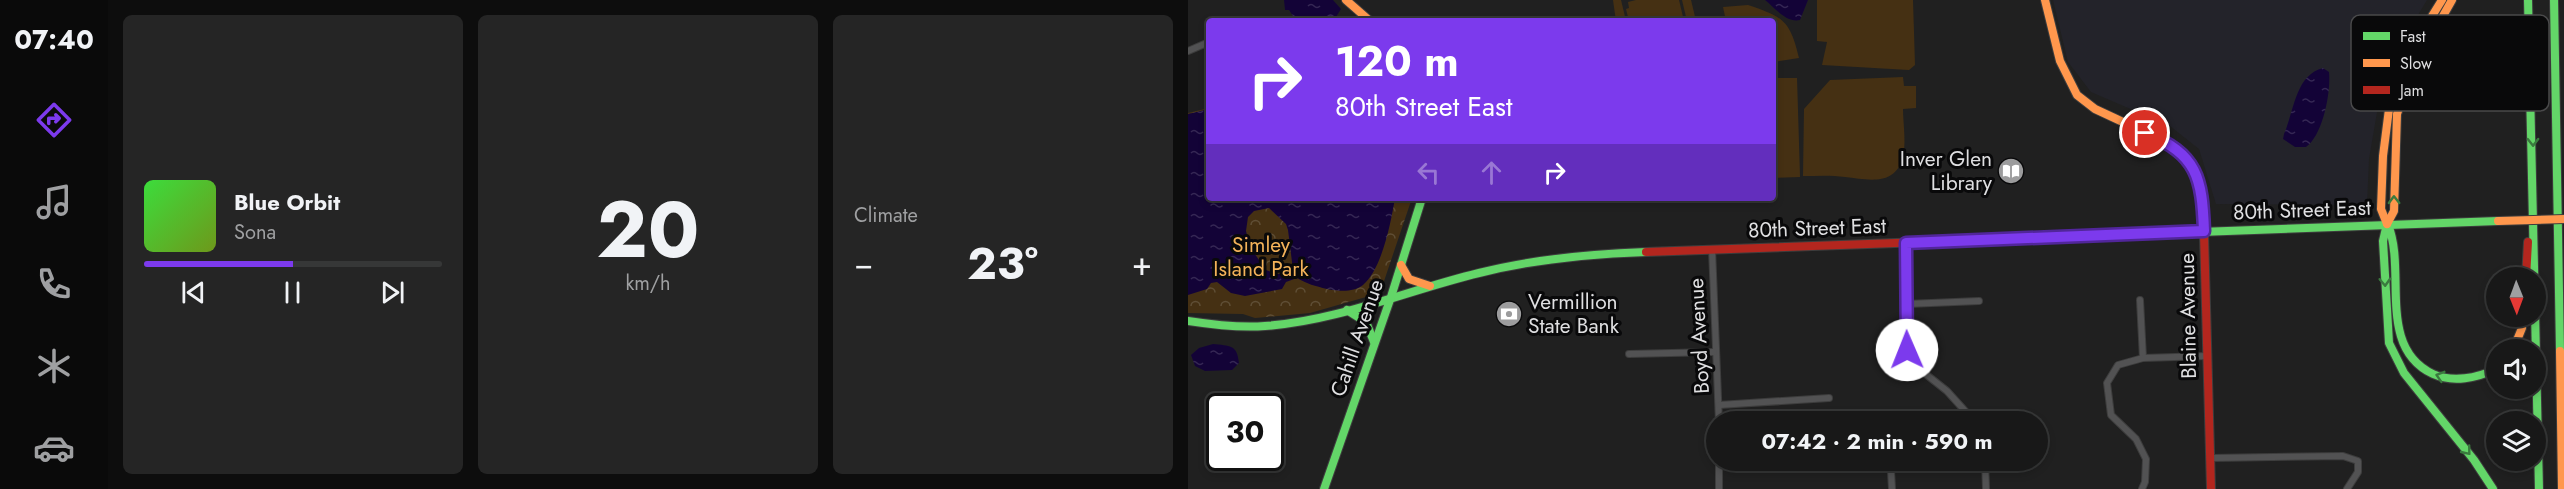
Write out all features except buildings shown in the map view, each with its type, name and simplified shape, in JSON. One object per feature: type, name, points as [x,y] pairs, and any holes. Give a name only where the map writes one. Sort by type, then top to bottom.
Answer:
[{"type":"main road","points":[[1347,0],[1365,18]]},
{"type":"main road","name":"Blaine Avenue","points":[[2044,0],[2060,62],[2079,97],[2093,108],[2175,146],[2197,174],[2203,197],[2211,489]]},
{"type":"main road","points":[[2433,15],[2442,0]]},
{"type":"main road","points":[[2444,15],[2452,0]]},
{"type":"main road","points":[[2528,0],[2528,15]]},
{"type":"main road","points":[[2554,0],[2562,489]]},
{"type":"main road","points":[[2389,111],[2383,156],[2381,209],[2394,241],[2399,335],[2404,347],[2417,363],[2432,374],[2454,380],[2475,379],[2486,374]]},
{"type":"main road","points":[[2398,111],[2394,210],[2387,224],[2383,241],[2389,342],[2404,373],[2474,460],[2493,489]]},
{"type":"main road","points":[[2531,111],[2539,489]]},
{"type":"main road","points":[[2558,175],[2564,240]]},
{"type":"main road","points":[[2527,267],[2533,176]]},
{"type":"main road","name":"Cahill Avenue","points":[[1324,489],[1391,297],[1421,201]]},
{"type":"main road","name":"80th Street East","points":[[1188,321],[1224,327],[1257,327],[1303,322],[1504,266],[1574,255],[2564,219]]},
{"type":"main road","points":[[1401,265],[1409,279],[1431,286]]},
{"type":"main road","points":[[1347,310],[1366,322],[1374,344]]},
{"type":"street","points":[[1188,51],[1206,43]]},
{"type":"street","points":[[1906,243],[1907,350],[1912,364],[1947,391],[1965,411]]},
{"type":"street","name":"Boyd Avenue","points":[[1712,249],[1714,352],[1719,411]]},
{"type":"street","points":[[2140,300],[2144,357]]},
{"type":"street","points":[[1907,304],[1979,302]]},
{"type":"street","points":[[1629,354],[1714,352]]},
{"type":"street","points":[[2142,489],[2145,482],[2146,459],[2136,439],[2111,415],[2107,383],[2118,365],[2144,357],[2207,356]]},
{"type":"street","points":[[1719,405],[1829,398]]},
{"type":"street","points":[[2211,458],[2343,456],[2358,461],[2358,472],[2347,489]]},
{"type":"street","points":[[1719,471],[1719,489]]},
{"type":"street","points":[[1891,471],[1892,489]]},
{"type":"street","points":[[1985,471],[1986,489]]},
{"type":"shaded area","points":[[2053,0],[2427,0],[2418,15],[2351,15],[2351,111],[2377,111],[2369,159],[2367,205],[2216,204],[2199,149],[2170,126],[2091,92],[2068,62]]},
{"type":"green space","points":[[1613,0],[1621,0],[1625,18],[1616,18]]},
{"type":"green space","points":[[1679,0],[1683,18],[1628,18],[1626,9],[1629,8],[1628,2]]},
{"type":"green space","points":[[1682,0],[1691,0],[1695,18],[1686,18]]},
{"type":"green space","points":[[1817,0],[1913,0],[1915,65],[1909,70],[1822,65],[1827,42],[1817,41]]},
{"type":"green space","points":[[1748,5],[1777,17],[1792,35],[1799,58],[1776,62],[1776,18],[1725,18],[1723,7]]},
{"type":"green space","points":[[1903,77],[1904,86],[1916,86],[1916,108],[1903,109],[1905,142],[1898,169],[1886,178],[1870,180],[1834,176],[1803,176],[1804,109],[1830,80]]},
{"type":"green space","points":[[1776,78],[1797,78],[1800,177],[1776,178]]},
{"type":"green space","name":"Simley Island Park","points":[[1206,109],[1206,201],[1411,201],[1380,293],[1310,313],[1255,318],[1243,314],[1188,313],[1188,113]]},
{"type":"water","points":[[1284,0],[1333,0],[1341,9],[1336,17],[1321,18],[1302,18],[1293,16],[1289,10],[1285,10]]},
{"type":"water","points":[[1765,0],[1808,0],[1800,20],[1795,20],[1781,14]]},
{"type":"water","points":[[2323,68],[2329,72],[2325,112],[2312,141],[2306,147],[2295,147],[2283,139],[2297,95],[2306,78]]},
{"type":"water","name":"Simley Island Park","points":[[1206,110],[1206,201],[1394,201],[1380,257],[1370,278],[1359,288],[1327,289],[1297,278],[1286,282],[1282,289],[1245,296],[1231,293],[1217,282],[1211,283],[1207,289],[1188,295],[1188,114]],"holes":[[[1269,208],[1286,224],[1293,270],[1277,274],[1266,270],[1250,247],[1246,231],[1248,217],[1254,211]]]},
{"type":"water","points":[[1213,344],[1234,349],[1239,363],[1232,370],[1205,371],[1195,366],[1191,355],[1199,348]]},
{"type":"traffic: fast","points":[[2528,0],[2528,15]]},
{"type":"traffic: fast","points":[[2554,0],[2560,351]]},
{"type":"traffic: fast","points":[[2530,111],[2539,489]]},
{"type":"traffic: fast","points":[[1324,489],[1391,297],[1421,201]]},
{"type":"traffic: fast","points":[[2064,237],[2498,221]]},
{"type":"traffic: fast","points":[[2387,224],[2383,241],[2389,343],[2404,373],[2474,460],[2493,489]]},
{"type":"traffic: fast","points":[[2388,225],[2393,244],[2399,327],[2405,346],[2415,362],[2441,377],[2457,379],[2486,373]]},
{"type":"traffic: fast","points":[[1188,321],[1246,327],[1292,323],[1346,312],[1500,268],[1562,258],[1646,252]]},
{"type":"traffic: fast","points":[[1347,310],[1366,322],[1374,342]]},
{"type":"traffic: slow","points":[[1346,0],[1367,18]]},
{"type":"traffic: slow","points":[[2045,0],[2060,61],[2077,95],[2095,109],[2168,143],[2186,161]]},
{"type":"traffic: slow","points":[[2433,15],[2442,0]]},
{"type":"traffic: slow","points":[[2444,15],[2452,0]]},
{"type":"traffic: slow","points":[[2387,224],[2381,209],[2383,156],[2389,111]]},
{"type":"traffic: slow","points":[[2387,224],[2394,211],[2398,111]]},
{"type":"traffic: slow","points":[[2498,221],[2564,219]]},
{"type":"traffic: slow","points":[[1401,265],[1409,279],[1430,286]]},
{"type":"traffic: slow","points":[[2518,339],[2522,327]]},
{"type":"traffic: slow","points":[[2560,351],[2562,489]]},
{"type":"traffic: jam","points":[[2186,161],[2203,197],[2211,489]]},
{"type":"traffic: jam","points":[[1646,252],[2064,237]]},
{"type":"traffic: jam","points":[[2527,267],[2528,242]]},
{"type":"place","name":"Inver Glen Library","points":[[2011,171]]},
{"type":"place","name":"Vermillion State Bank","points":[[1509,314]]},
{"type":"route","points":[[1907,350],[1906,243],[2204,231],[2203,197],[2197,174],[2175,146],[2145,133]]}]
